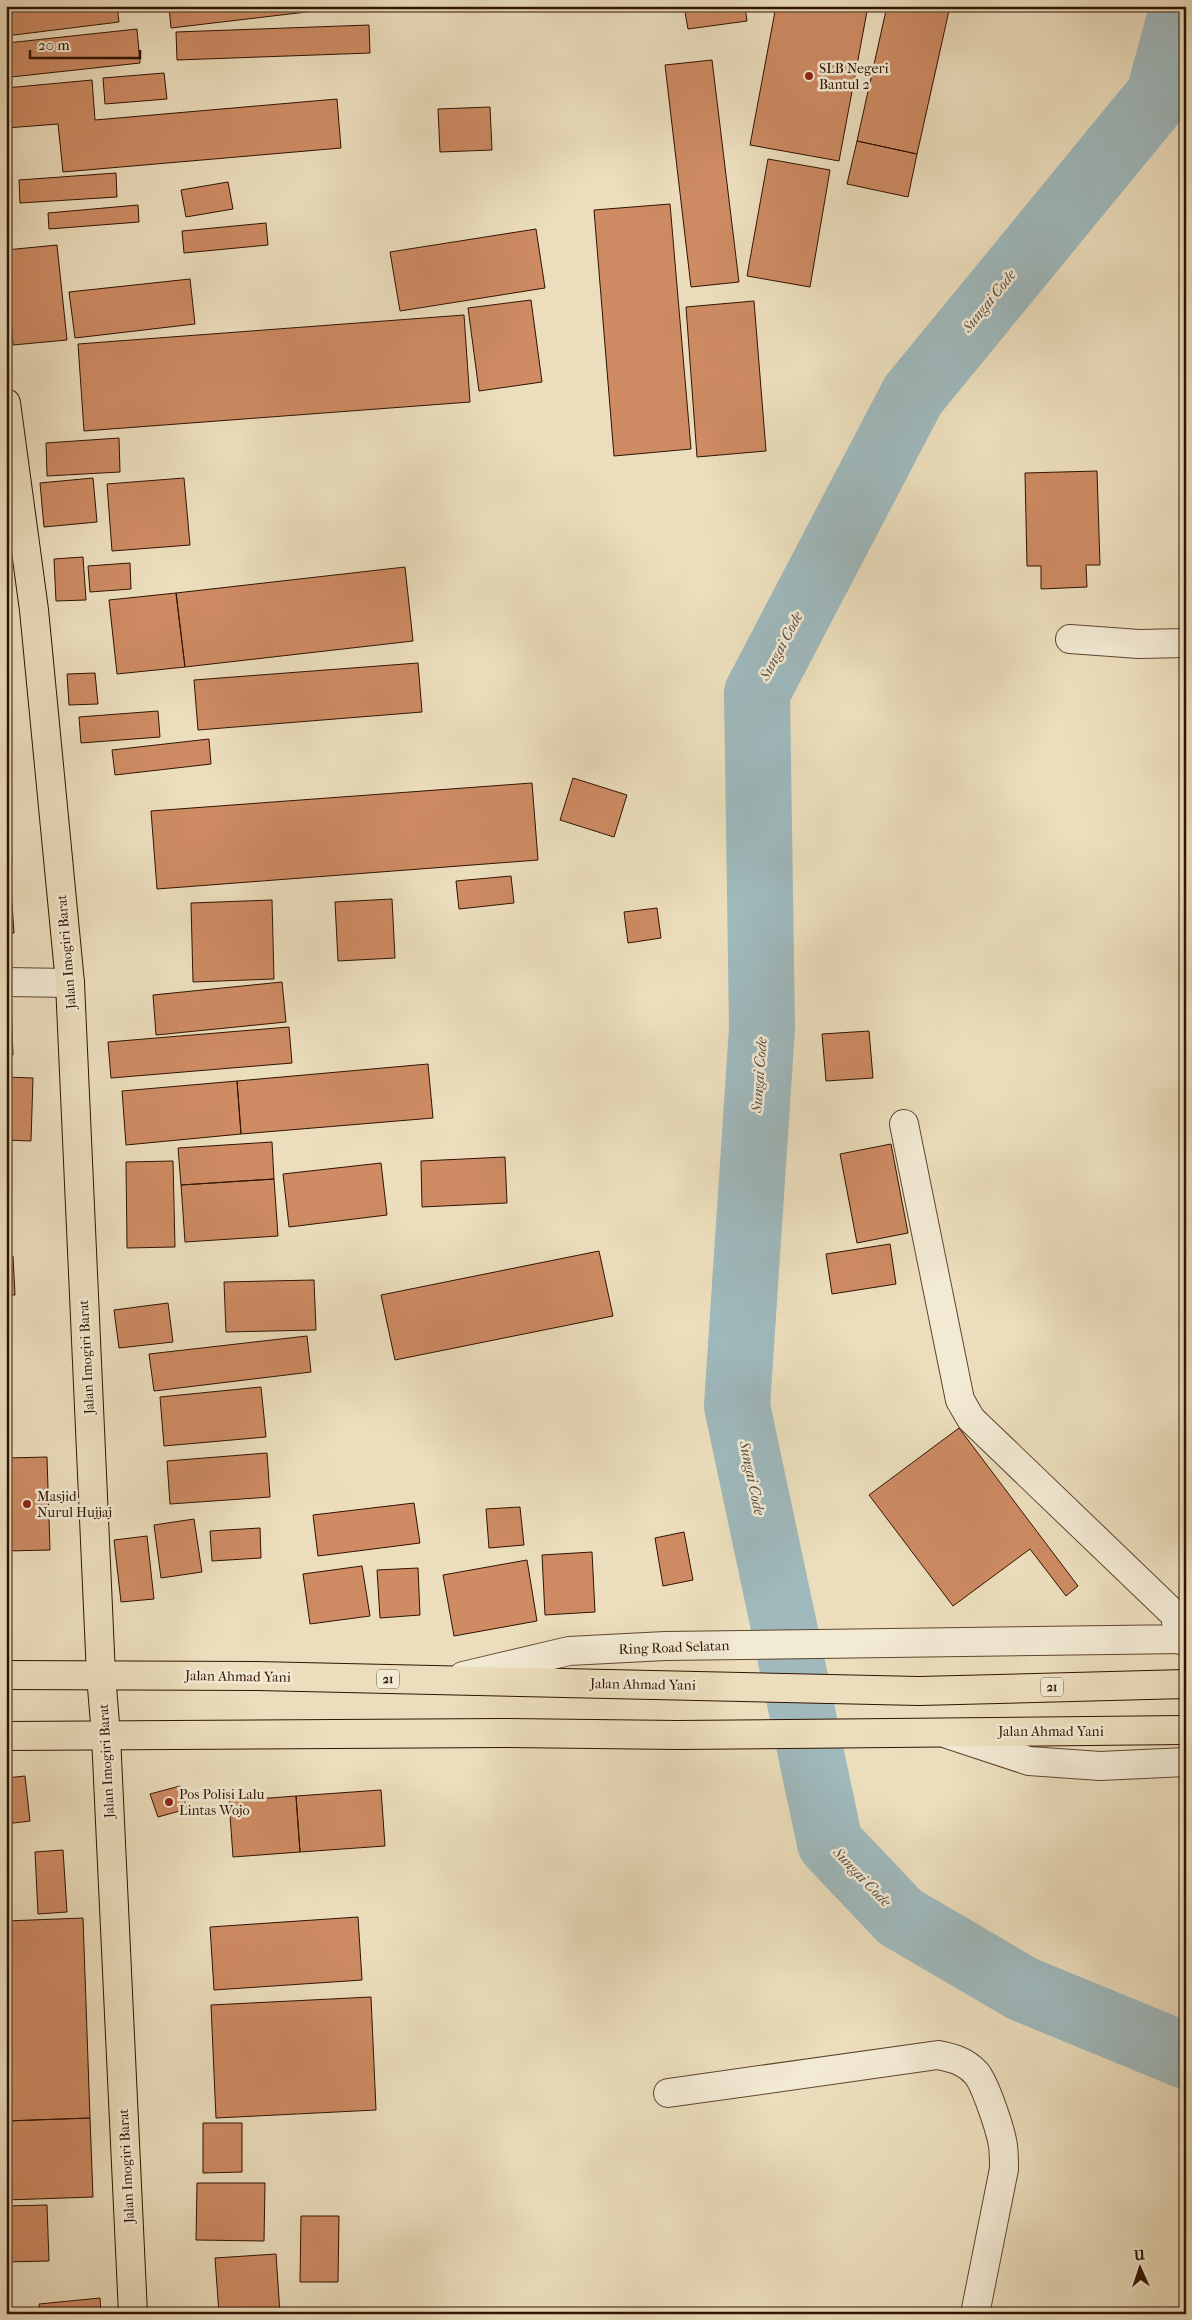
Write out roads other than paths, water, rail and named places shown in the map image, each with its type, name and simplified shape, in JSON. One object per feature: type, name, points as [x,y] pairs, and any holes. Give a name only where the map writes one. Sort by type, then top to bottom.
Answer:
[{"type":"main road","name":"Jalan Imogiri Barat","points":[[6,403],[34,610],[70,984],[100,1675],[106,1736],[133,2314]]},
{"type":"main road","name":"21","points":[[6,1675],[100,1675]]},
{"type":"main road","name":"Jalan Ahmad Yani","points":[[100,1675],[675,1684],[919,1690],[1186,1684]]},
{"type":"main road","name":"Jalan Ahmad Yani","points":[[6,1736],[500,1733],[678,1736],[1186,1730]]},
{"type":"street","points":[[1070,639],[1139,644],[1186,643]]},
{"type":"street","points":[[6,982],[70,984]]},
{"type":"street","points":[[904,1124],[960,1400],[971,1419],[1175,1616],[1183,1639]]},
{"type":"street","name":"Ring Road Selatan","points":[[447,1680],[569,1652],[665,1646],[1183,1639]]},
{"type":"street","points":[[930,1732],[1029,1761],[1100,1766],[1186,1762]]},
{"type":"street","points":[[668,2093],[938,2055],[955,2058],[966,2064],[977,2074],[991,2105],[1003,2145],[1004,2169],[975,2314]]},
{"type":"waterway","name":"Sungai Code","points":[[1183,6],[1159,95],[913,395],[757,693],[762,1028],[737,1406],[830,1843],[900,1917],[1023,1989],[1186,2056]]},
{"type":"place","name":"SLB Negeri Bantul 2","points":[[809,76]]},
{"type":"place","name":"Masjid Nurul Hujjaj","points":[[27,1504]]},
{"type":"place","name":"Pos Polisi Lalu Lintas Wojo","points":[[169,1802]]}]
